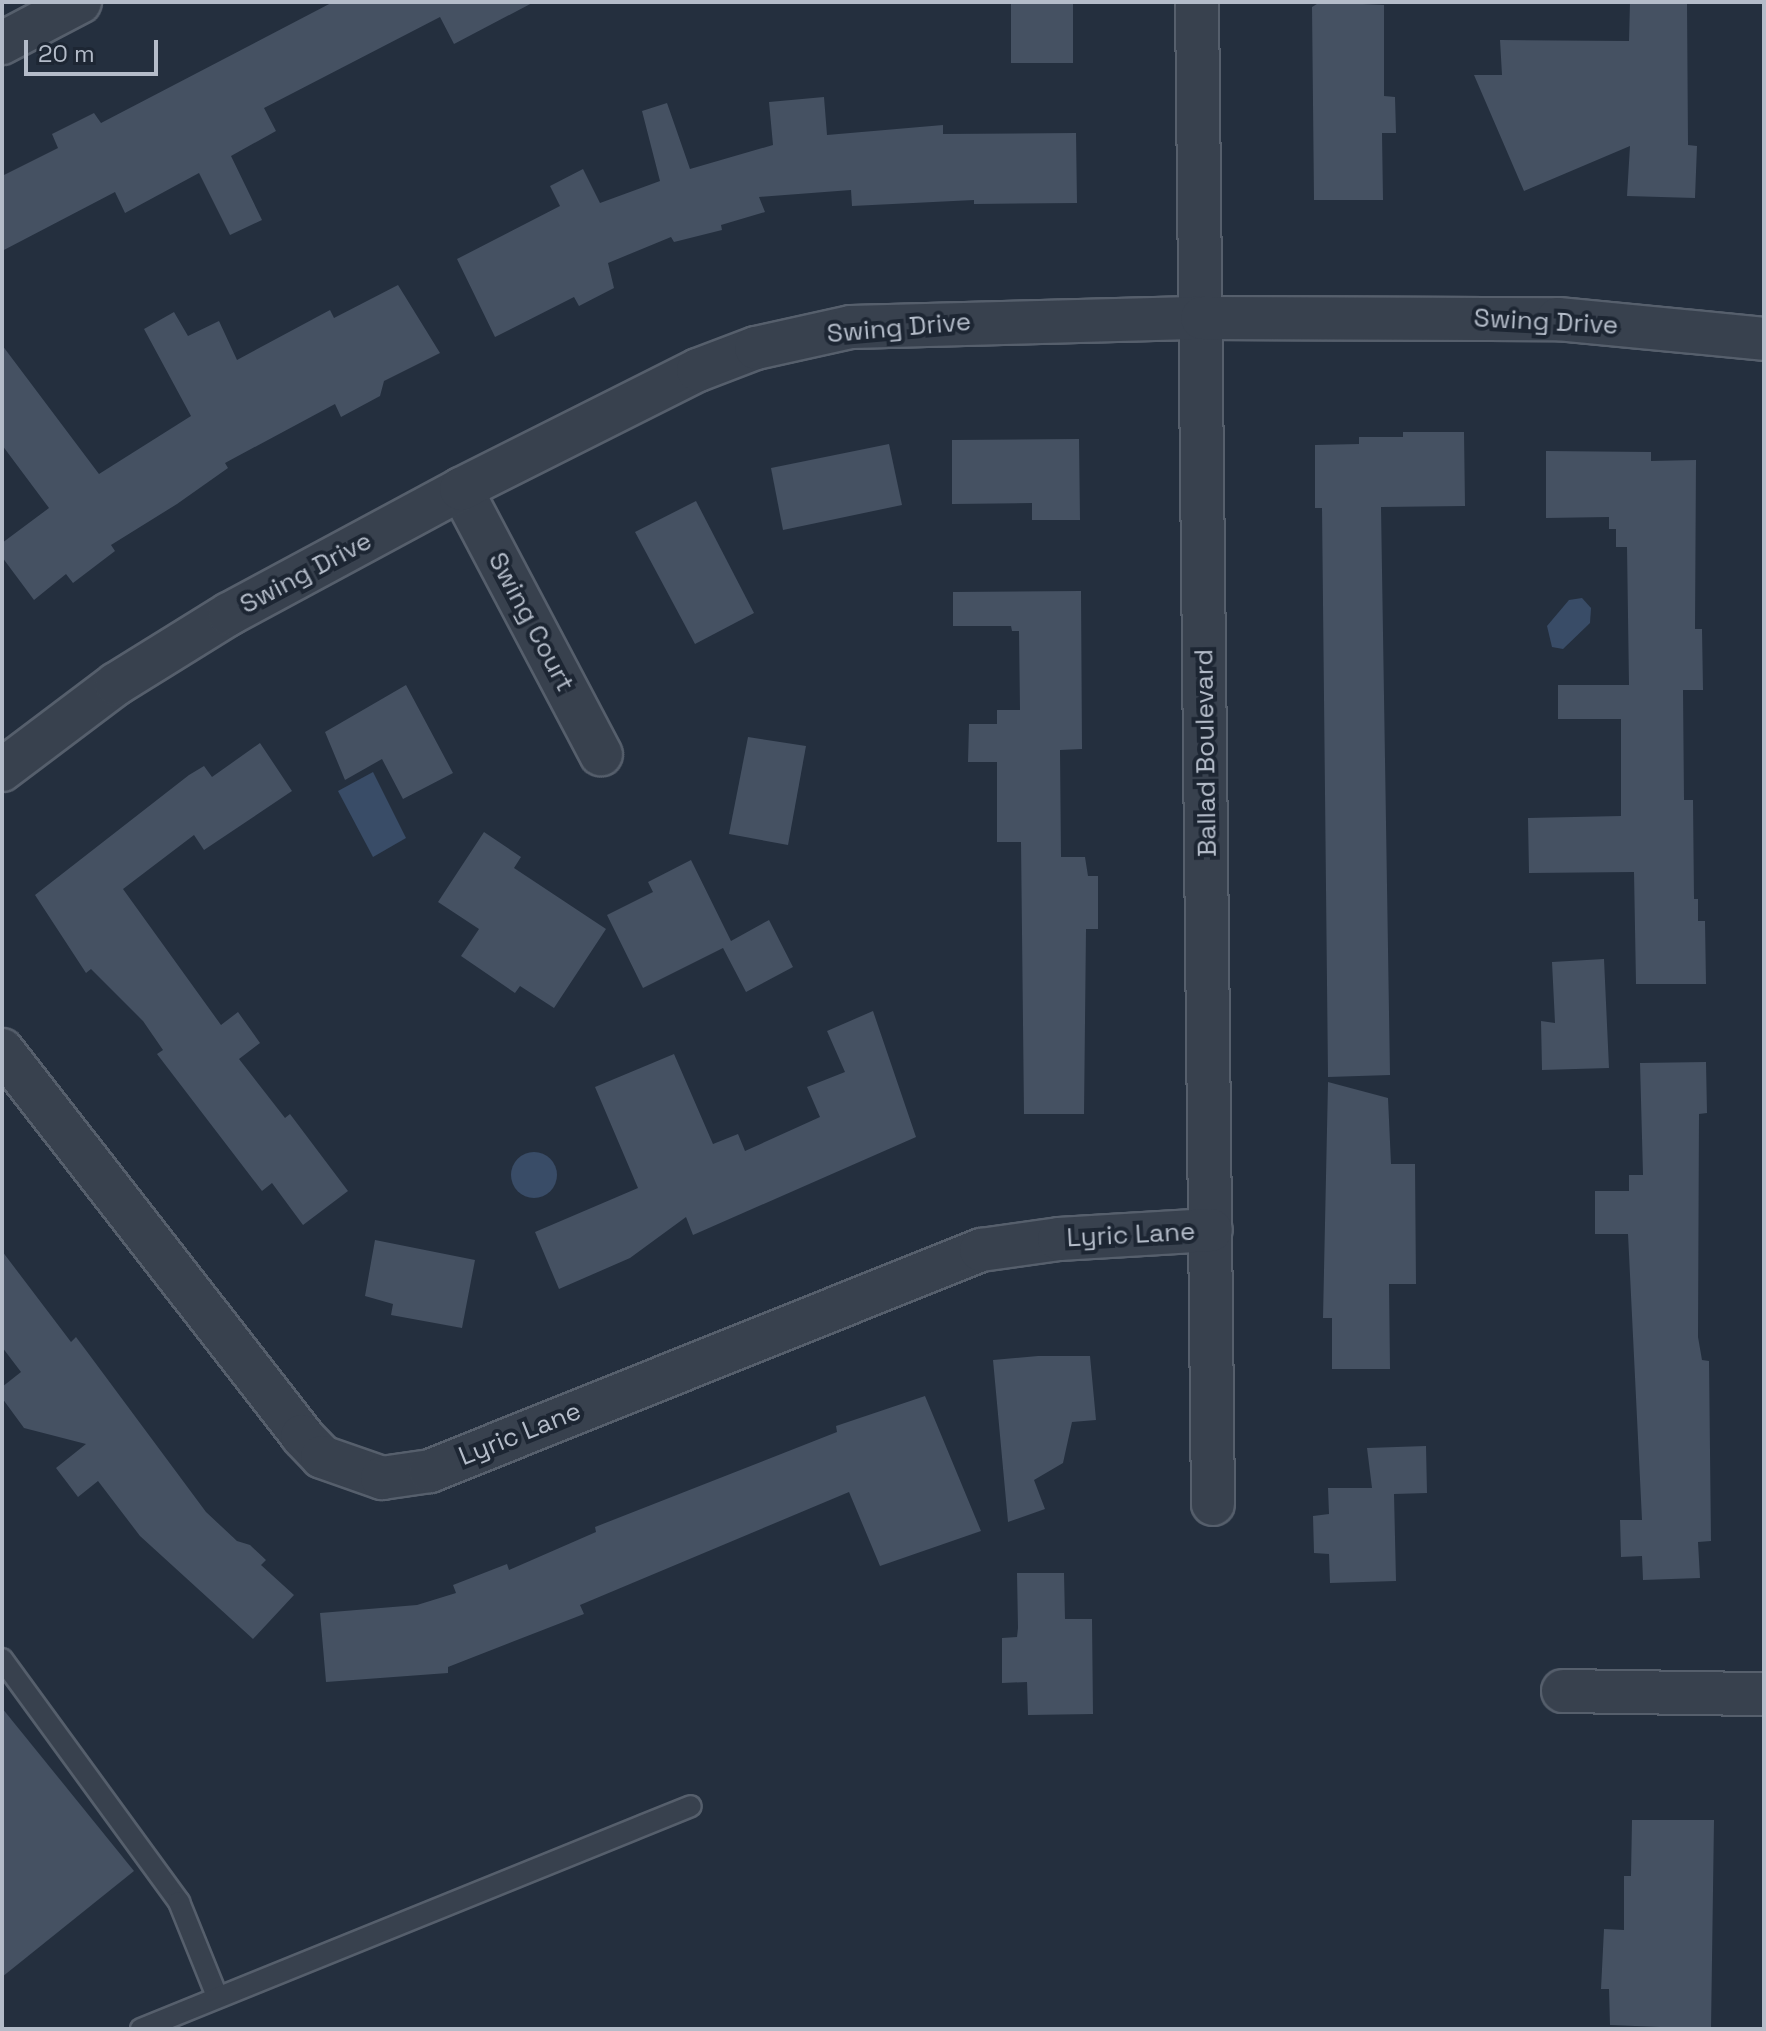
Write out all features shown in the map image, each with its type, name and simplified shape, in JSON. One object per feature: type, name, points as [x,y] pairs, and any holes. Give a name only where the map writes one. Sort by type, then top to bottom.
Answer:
[{"type":"street","points":[[2,43],[80,2]]},
{"type":"street","name":"Ballad Boulevard","points":[[1197,2],[1213,1504]]},
{"type":"street","name":"Swing Drive","points":[[2,770],[116,684],[229,614],[461,489],[698,370],[756,348],[851,327],[1202,318],[1558,319],[1764,339]]},
{"type":"street","name":"Swing Court","points":[[461,489],[601,754]]},
{"type":"street","name":"Lyric Lane","points":[[2,1050],[302,1436],[322,1457],[382,1478],[430,1471],[981,1250],[1059,1239],[1211,1230]]},
{"type":"street","points":[[1563,1691],[1764,1694]]},
{"type":"lane","points":[[2,1659],[179,1902],[217,1996]]},
{"type":"lane","points":[[141,2029],[691,1806]]},
{"type":"water","points":[[1582,598],[1591,608],[1590,623],[1563,649],[1552,647],[1547,626],[1569,600]]},
{"type":"water","points":[[373,772],[406,838],[373,857],[338,791]]},
{"type":"water","points":[[534,1152],[550,1159],[557,1175],[550,1191],[534,1198],[518,1191],[511,1175],[518,1159]]},
{"type":"building","points":[[333,2],[534,2],[454,44],[440,17],[264,108],[276,131],[231,156],[262,220],[230,235],[199,173],[125,213],[115,192],[2,251],[2,176],[58,148],[52,134],[94,113],[101,123]]},
{"type":"building","points":[[1011,2],[1073,2],[1073,63],[1011,63]]},
{"type":"building","points":[[1320,2],[1384,5],[1384,96],[1395,97],[1396,133],[1382,133],[1383,200],[1314,200],[1312,7]]},
{"type":"building","points":[[1630,2],[1687,2],[1688,145],[1697,146],[1695,198],[1627,196],[1630,146],[1524,191],[1474,75],[1502,75],[1500,40],[1629,41]]},
{"type":"building","points":[[824,97],[827,135],[943,125],[943,134],[1076,133],[1077,203],[974,204],[974,200],[852,206],[851,190],[759,197],[765,212],[721,225],[722,230],[674,242],[671,237],[608,263],[614,288],[579,306],[574,297],[495,337],[457,259],[560,206],[550,186],[583,169],[600,203],[660,181],[642,111],[667,103],[690,169],[773,145],[769,102]]},
{"type":"building","points":[[398,285],[440,353],[384,381],[380,396],[341,417],[335,404],[225,463],[228,468],[111,545],[115,551],[73,583],[66,574],[34,600],[2,557],[2,543],[49,508],[2,445],[2,345],[99,474],[191,416],[144,329],[174,312],[188,336],[219,321],[237,360],[330,310],[334,318]]},
{"type":"building","points":[[1403,432],[1464,432],[1465,506],[1381,507],[1390,1075],[1328,1077],[1322,508],[1315,508],[1315,445],[1359,444],[1359,437],[1403,437]]},
{"type":"building","points":[[1079,439],[1080,520],[1032,520],[1032,503],[952,504],[952,440]]},
{"type":"building","points":[[889,444],[902,505],[783,530],[771,468]]},
{"type":"building","points":[[1546,451],[1651,452],[1651,461],[1696,460],[1695,629],[1702,629],[1703,690],[1683,690],[1684,800],[1693,800],[1694,899],[1698,899],[1698,921],[1705,921],[1706,984],[1636,984],[1634,872],[1529,873],[1528,818],[1621,816],[1621,719],[1558,719],[1558,685],[1629,685],[1627,547],[1616,547],[1616,529],[1609,529],[1609,517],[1546,518]]},
{"type":"building","points":[[696,501],[754,613],[695,644],[635,532]]},
{"type":"building","points":[[1081,591],[1082,749],[1060,750],[1061,857],[1085,857],[1088,876],[1098,876],[1098,929],[1086,929],[1084,1114],[1024,1114],[1021,842],[997,842],[997,762],[968,762],[969,724],[997,724],[997,710],[1020,710],[1019,631],[1012,631],[1011,626],[953,626],[953,592]]},
{"type":"building","points":[[406,685],[453,773],[403,799],[382,759],[345,780],[325,732]]},
{"type":"building","points":[[748,737],[806,746],[788,845],[729,834]]},
{"type":"building","points":[[260,743],[292,791],[204,850],[194,835],[123,889],[221,1025],[238,1012],[260,1043],[239,1059],[285,1118],[290,1114],[348,1191],[303,1225],[272,1183],[262,1191],[157,1054],[163,1050],[143,1021],[91,969],[86,973],[35,895],[189,775],[204,766],[212,777]]},
{"type":"building","points":[[484,832],[521,857],[514,868],[606,929],[554,1008],[520,986],[515,993],[461,956],[479,929],[438,902]]},
{"type":"building","points":[[691,860],[731,941],[769,920],[793,967],[746,992],[723,948],[643,988],[607,915],[653,892],[648,882]]},
{"type":"building","points":[[1604,959],[1609,1068],[1542,1070],[1541,1021],[1555,1023],[1552,962]]},
{"type":"building","points":[[873,1011],[916,1137],[693,1235],[686,1217],[630,1258],[559,1289],[535,1232],[638,1188],[595,1087],[674,1054],[713,1144],[738,1134],[745,1151],[820,1117],[807,1087],[845,1072],[827,1031]]},
{"type":"building","points":[[1706,1062],[1707,1113],[1699,1114],[1698,1337],[1702,1360],[1709,1361],[1711,1541],[1698,1542],[1700,1578],[1643,1580],[1642,1556],[1621,1557],[1620,1520],[1642,1520],[1628,1234],[1595,1234],[1595,1191],[1629,1191],[1629,1175],[1643,1175],[1640,1063]]},
{"type":"building","points":[[1328,1082],[1388,1098],[1391,1164],[1415,1164],[1416,1284],[1389,1284],[1390,1369],[1332,1369],[1332,1318],[1323,1318]]},
{"type":"building","points":[[375,1240],[475,1260],[462,1328],[391,1315],[393,1304],[365,1296]]},
{"type":"building","points":[[2,1251],[71,1342],[76,1337],[206,1512],[237,1541],[250,1545],[266,1560],[261,1565],[294,1595],[253,1639],[140,1536],[98,1481],[78,1497],[56,1468],[86,1444],[24,1428],[2,1398],[2,1387],[21,1372],[2,1347]]},
{"type":"building","points":[[1090,1356],[1096,1420],[1072,1422],[1063,1463],[1034,1480],[1045,1509],[1008,1522],[993,1360]]},
{"type":"building","points":[[925,1396],[981,1531],[880,1566],[849,1492],[580,1605],[584,1614],[448,1667],[448,1673],[326,1682],[320,1613],[417,1605],[456,1593],[453,1585],[507,1564],[509,1570],[596,1532],[595,1527],[837,1432],[836,1426]]},
{"type":"building","points":[[1426,1446],[1427,1493],[1394,1494],[1396,1581],[1330,1583],[1329,1554],[1314,1553],[1313,1516],[1329,1514],[1328,1488],[1372,1488],[1367,1448]]},
{"type":"building","points":[[1017,1573],[1064,1573],[1065,1619],[1092,1619],[1093,1714],[1028,1715],[1027,1682],[1002,1683],[1002,1638],[1017,1637]]},
{"type":"building","points":[[2,1708],[134,1871],[2,1977]]},
{"type":"building","points":[[1632,1820],[1714,1820],[1711,2029],[1610,2025],[1609,1989],[1601,1989],[1604,1929],[1624,1930],[1624,1876],[1631,1876]]}]
